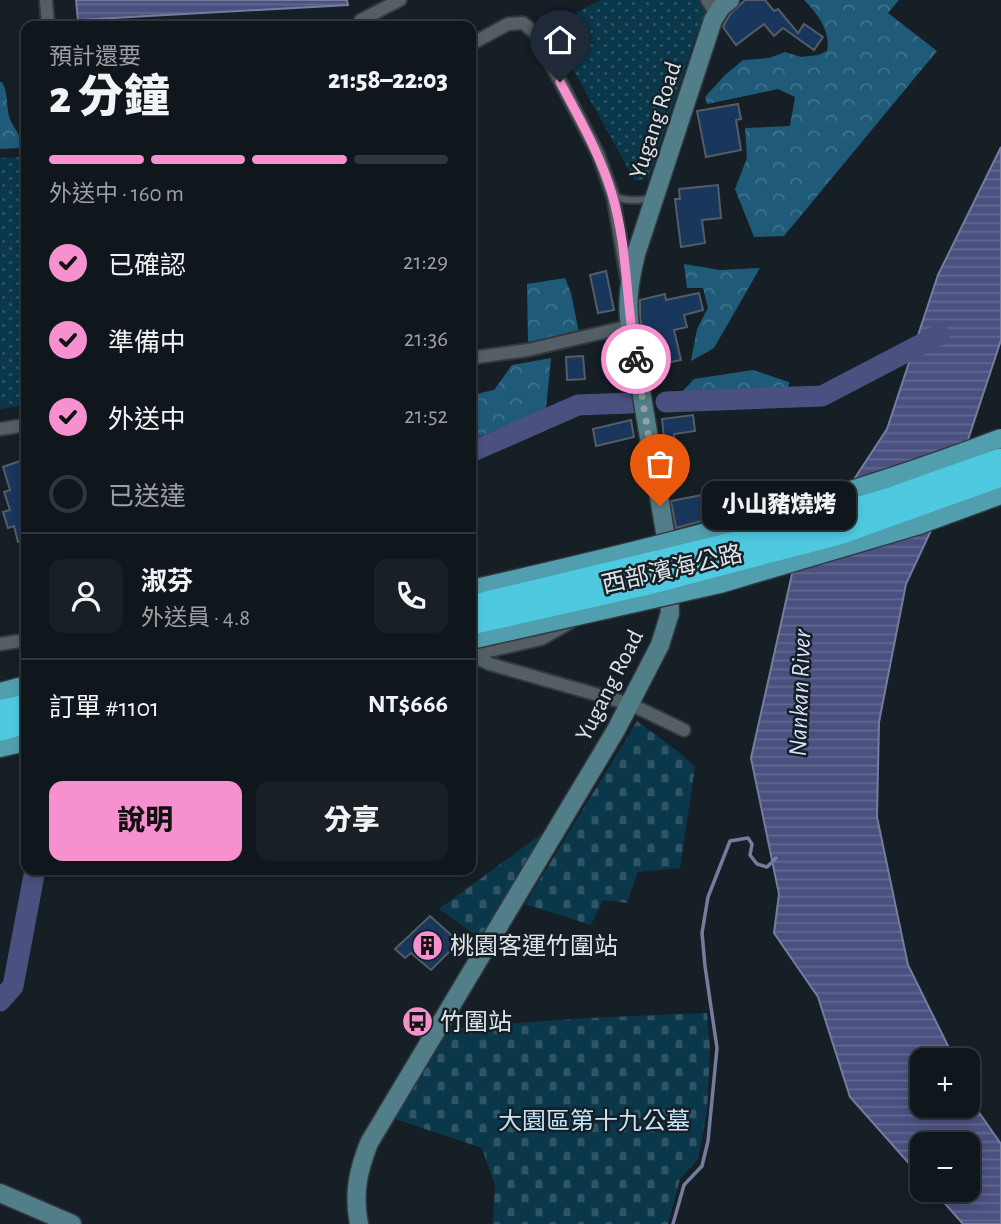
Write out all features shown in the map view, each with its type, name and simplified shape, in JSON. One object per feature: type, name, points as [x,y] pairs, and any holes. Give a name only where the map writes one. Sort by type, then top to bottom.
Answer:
[{"type":"highway","points":[[476,605],[774,533],[893,497],[1001,459]]},
{"type":"highway","points":[[476,623],[648,584],[839,534],[1001,476]]},
{"type":"highway","points":[[0,711],[21,706]]},
{"type":"highway","points":[[0,730],[21,724]]},
{"type":"main road","name":"西部濱海公路","points":[[476,588],[708,533],[938,463],[1001,438]]},
{"type":"main road","name":"西部濱海公路","points":[[476,639],[720,584],[919,525],[1001,495]]},
{"type":"main road","points":[[0,692],[21,686]]},
{"type":"main road","points":[[0,750],[21,745]]},
{"type":"street","points":[[46,0],[48,21]]},
{"type":"street","points":[[360,21],[400,0]]},
{"type":"street","name":"Yugang Road","points":[[359,1224],[355,1201],[356,1180],[369,1143],[630,704],[660,645],[670,613],[665,532],[630,326],[628,286],[712,7],[730,0]]},
{"type":"street","points":[[476,41],[508,24],[523,23],[535,33],[598,155],[613,196],[628,286]]},
{"type":"street","points":[[476,357],[528,350],[630,326]]},
{"type":"street","points":[[0,429],[21,426]]},
{"type":"street","points":[[476,582],[502,577],[589,574],[666,555]]},
{"type":"street","points":[[476,654],[541,639],[599,605],[668,587]]},
{"type":"street","points":[[0,644],[21,641]]},
{"type":"street","points":[[476,657],[490,664],[630,704],[684,730]]},
{"type":"street","points":[[0,1193],[44,1217],[72,1224]]},
{"type":"lane","points":[[613,196],[641,201],[656,196]]},
{"type":"green space","points":[[601,0],[699,0],[707,13],[696,36],[649,178],[635,181],[549,26]]},
{"type":"green space","points":[[804,0],[899,0],[888,13],[937,51],[784,236],[754,237],[735,189],[747,158],[745,128],[790,126],[795,97],[778,89],[707,104],[705,97],[743,60],[769,58],[785,52],[801,57],[827,51],[825,30]]},
{"type":"green space","points":[[2,82],[9,116],[20,138],[21,148],[0,149]]},
{"type":"green space","points":[[21,157],[21,406],[0,409],[0,158]]},
{"type":"green space","points":[[684,264],[720,270],[760,268],[714,348],[691,361],[697,329],[708,308],[703,288],[687,288]]},
{"type":"green space","points":[[565,278],[571,293],[579,333],[528,344],[527,284]]},
{"type":"green space","points":[[551,358],[546,409],[476,438],[476,394],[494,390],[512,365]]},
{"type":"green space","points":[[753,370],[789,382],[788,392],[679,395],[694,379]]},
{"type":"green space","points":[[637,721],[695,767],[680,868],[638,872],[627,903],[603,900],[591,925],[525,904]]},
{"type":"green space","points":[[544,832],[482,940],[439,909]]},
{"type":"green space","name":"大園區第十九公墓","points":[[707,1013],[710,1049],[707,1112],[698,1159],[680,1179],[668,1224],[493,1224],[495,1185],[482,1148],[395,1119],[450,1028]]},
{"type":"water","points":[[76,0],[347,0],[348,5],[78,20]]},
{"type":"water","name":"Nankan River","points":[[1001,147],[1001,340],[955,479],[906,584],[879,722],[877,817],[908,965],[949,1048],[910,1048],[910,1118],[980,1118],[980,1114],[1001,1144],[1001,1224],[963,1224],[944,1202],[980,1202],[980,1132],[910,1132],[910,1164],[850,1097],[818,997],[774,933],[779,894],[751,758],[792,574],[887,429],[938,275]]},
{"type":"building","points":[[745,0],[765,0],[774,11],[778,9],[798,33],[804,24],[823,37],[814,50],[783,28],[774,36],[764,24],[736,45],[723,27],[730,14]]},
{"type":"building","points":[[738,104],[741,119],[736,120],[741,150],[706,157],[697,111]]},
{"type":"building","points":[[718,185],[721,218],[702,220],[705,243],[681,247],[675,199],[680,199],[679,189]]},
{"type":"building","points":[[606,271],[614,310],[598,313],[590,275]]},
{"type":"building","points":[[699,293],[703,310],[684,315],[687,327],[674,330],[681,360],[652,366],[640,318],[640,300],[665,294],[666,300]]},
{"type":"building","points":[[583,356],[585,379],[567,380],[566,357]]},
{"type":"building","points":[[693,415],[695,431],[674,434],[675,447],[665,448],[662,419]]},
{"type":"building","points":[[631,420],[634,437],[596,446],[593,429]]},
{"type":"building","points":[[21,461],[21,541],[18,542],[14,526],[8,528],[3,512],[10,510],[4,492],[10,490],[3,467]]},
{"type":"building","points":[[707,494],[712,518],[676,528],[671,501]]},
{"type":"building","name":"桃園客運竹圍站","points":[[430,916],[459,942],[431,970],[411,953],[405,958],[395,949]]},
{"type":"waterway","points":[[666,402],[822,396],[939,335]]},
{"type":"waterway","points":[[476,450],[578,405],[630,403]]},
{"type":"waterway","points":[[673,1224],[684,1185],[702,1166],[708,1141],[717,1048],[702,933],[708,897],[730,841],[748,838],[752,844],[750,855],[757,864],[767,867],[776,858]]},
{"type":"waterway","points":[[0,1001],[13,986],[34,875]]},
{"type":"way so far","points":[[636,359],[660,506]]},
{"type":"place","name":"小山豬燒烤","points":[[660,506]]},
{"type":"place","name":"桃園客運竹圍站","points":[[427,946]]},
{"type":"place","name":"竹圍站","points":[[417,1022]]},
{"type":"route","points":[[560,82],[598,155],[613,196],[628,286],[628,316],[636,359]]}]
